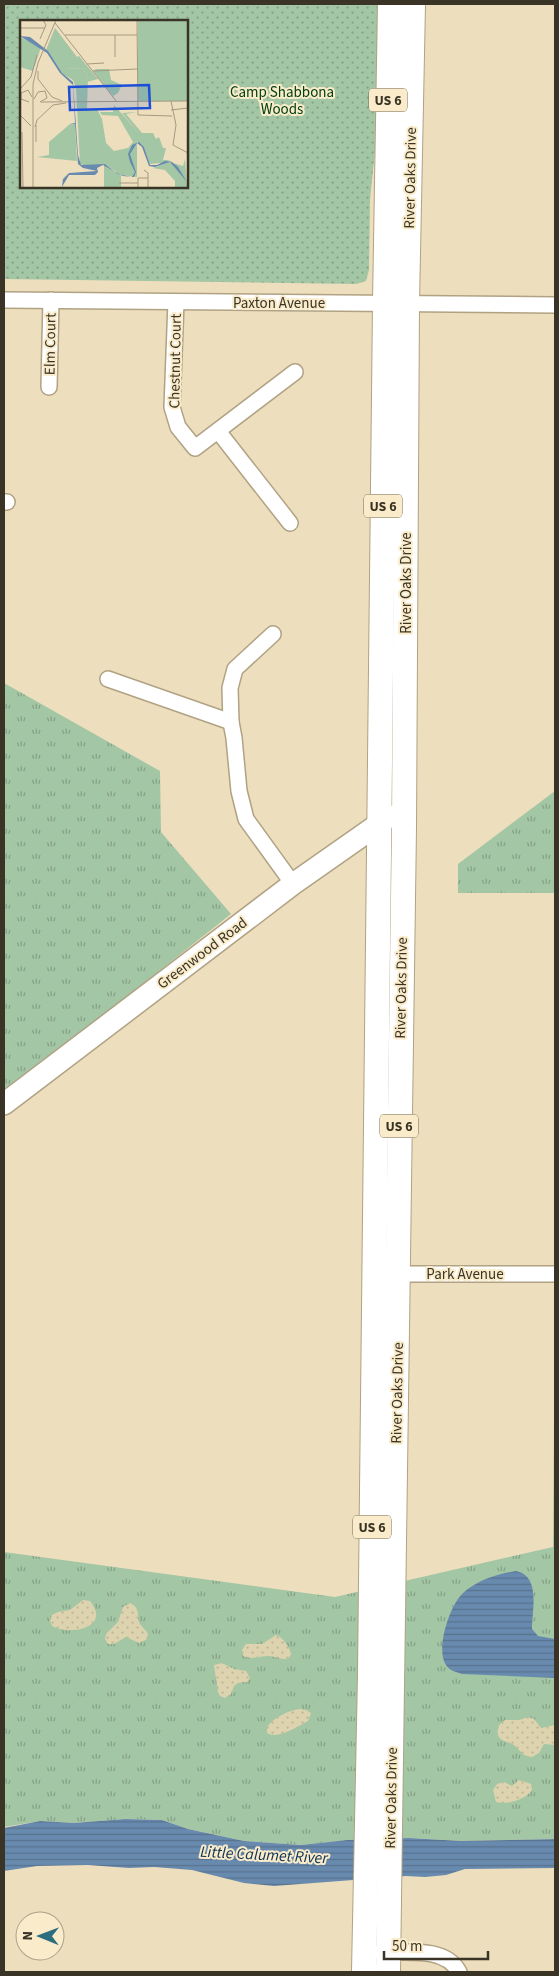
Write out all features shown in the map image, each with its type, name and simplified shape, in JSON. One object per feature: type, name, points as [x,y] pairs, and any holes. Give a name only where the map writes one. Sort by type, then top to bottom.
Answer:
[{"type":"main road","name":"River Oaks Drive","points":[[388,1962],[389,1902],[380,1780],[387,1274],[404,806],[390,4]]},
{"type":"main road","name":"River Oaks Drive","points":[[387,1274],[380,824],[396,303],[413,4]]},
{"type":"main road","name":"River Oaks Drive","points":[[364,1962],[366,1904],[380,1780]]},
{"type":"street","name":"Paxton Avenue","points":[[4,300],[555,305]]},
{"type":"street","name":"Elm Court","points":[[49,387],[51,300]]},
{"type":"street","name":"Chestnut Court","points":[[176,302],[172,407],[178,427],[195,448],[218,431]]},
{"type":"street","points":[[290,523],[218,431],[295,372]]},
{"type":"street","points":[[273,634],[235,669],[230,688],[231,722],[239,791],[246,819],[293,884]]},
{"type":"street","points":[[108,679],[231,722]]},
{"type":"street","name":"Greenwood Road","points":[[4,1104],[293,884],[404,806]]},
{"type":"street","name":"Park Avenue","points":[[387,1274],[555,1274]]},
{"type":"street","points":[[364,1962],[388,1962],[419,1952],[439,1956],[455,1964],[459,1972]]},
{"type":"green space","name":"Camp Shabbona Woods","points":[[4,4],[379,4],[378,121],[370,200],[369,270],[366,281],[356,284],[4,279]]},
{"type":"green space","points":[[4,683],[160,771],[161,832],[231,914],[4,1094]]},
{"type":"green space","points":[[555,791],[555,893],[458,893],[458,864]]},
{"type":"green space","points":[[555,1295],[555,1839],[461,1841],[409,1838],[347,1840],[301,1845],[244,1841],[188,1829],[162,1820],[125,1819],[74,1823],[40,1821],[4,1827],[4,1552],[335,1597],[553,1547]]},
{"type":"sand","points":[[83,1600],[90,1601],[95,1610],[96,1618],[92,1623],[78,1630],[60,1629],[52,1626],[50,1621],[52,1615],[70,1610]]},
{"type":"sand","points":[[130,1603],[137,1609],[140,1624],[148,1634],[147,1639],[139,1643],[126,1637],[114,1644],[108,1644],[105,1639],[106,1634],[118,1622],[123,1607]]},
{"type":"sand","points":[[276,1635],[288,1646],[291,1654],[289,1658],[283,1659],[268,1656],[249,1658],[243,1656],[242,1650],[246,1644],[262,1644]]},
{"type":"sand","points":[[222,1663],[234,1669],[246,1671],[250,1678],[247,1682],[238,1683],[234,1686],[231,1694],[225,1698],[220,1696],[218,1692],[214,1665]]},
{"type":"sand","points":[[300,1709],[311,1713],[308,1721],[282,1734],[272,1735],[267,1733],[267,1727],[277,1718]]},
{"type":"sand","points":[[528,1717],[534,1719],[541,1728],[555,1725],[555,1745],[544,1744],[539,1753],[532,1757],[525,1755],[498,1735],[499,1725],[505,1720],[519,1720]]},
{"type":"sand","points":[[519,1780],[531,1784],[532,1790],[529,1794],[516,1801],[496,1802],[493,1790],[497,1784],[504,1782],[512,1786]]},
{"type":"water","points":[[516,1571],[524,1574],[532,1587],[534,1604],[532,1629],[538,1636],[555,1639],[555,1678],[462,1674],[451,1670],[443,1658],[443,1638],[449,1617],[458,1599],[469,1588],[481,1581]]},
{"type":"water","name":"Little Calumet River","points":[[125,1819],[162,1820],[188,1829],[244,1841],[301,1845],[347,1840],[409,1838],[461,1841],[555,1839],[555,1868],[465,1869],[446,1875],[425,1877],[406,1876],[274,1886],[244,1883],[192,1870],[154,1867],[37,1866],[4,1871],[4,1828],[40,1821],[74,1823]]}]
